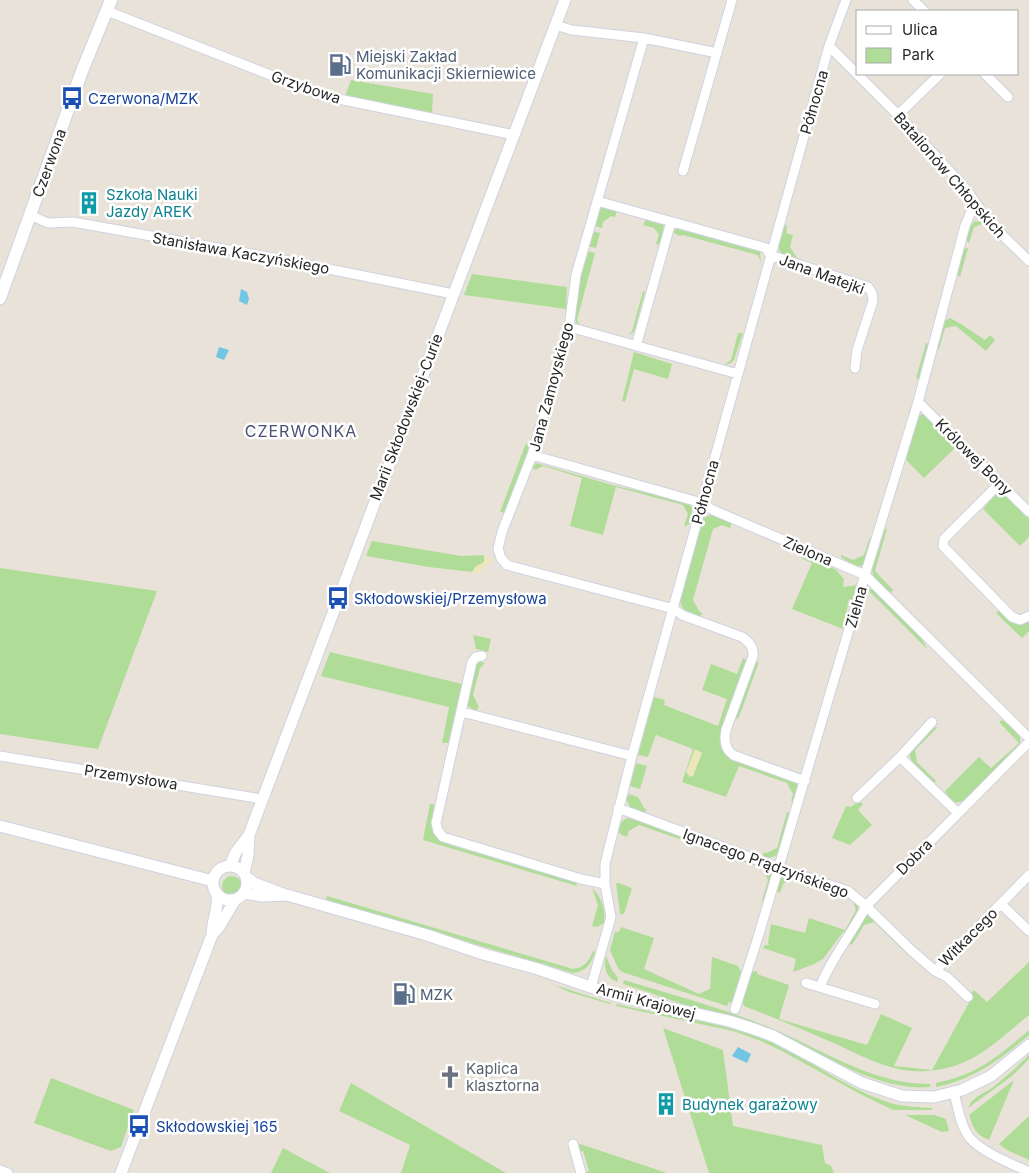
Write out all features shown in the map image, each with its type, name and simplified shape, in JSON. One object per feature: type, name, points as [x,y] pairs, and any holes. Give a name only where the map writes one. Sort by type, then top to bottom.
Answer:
[{"type":"main road","name":"Czerwona","points":[[0,298],[82,71],[109,6]]},
{"type":"street","name":"Marii Skłodowskiej-Curie","points":[[245,875],[249,835],[262,799],[565,0]]},
{"type":"street","points":[[683,170],[732,0]]},
{"type":"street","name":"Północna","points":[[591,987],[611,917],[605,884],[605,864],[618,808],[770,255],[830,46],[846,0]]},
{"type":"street","points":[[913,0],[923,10]]},
{"type":"street","name":"Grzybowa","points":[[109,6],[324,96],[514,135]]},
{"type":"street","points":[[555,25],[572,30],[644,38],[717,53]]},
{"type":"street","name":"Jana Zamoyskiego","points":[[644,38],[576,275],[569,327],[532,455],[502,532],[498,549],[501,558],[507,565],[674,609],[682,615],[745,639],[752,646],[753,656],[726,730],[724,737],[726,746],[733,755],[805,781]]},
{"type":"street","name":"Batalionów Chłopskich","points":[[830,46],[856,72]]},
{"type":"street","name":"Batalionów Chłopskich","points":[[859,75],[966,189],[990,223],[1029,261]]},
{"type":"street","points":[[898,115],[939,75]]},
{"type":"street","points":[[986,75],[1008,97]]},
{"type":"street","name":"Jana Matejki","points":[[597,200],[766,248],[770,255],[869,288],[873,301],[857,350],[855,368]]},
{"type":"street","name":"Zielna","points":[[735,1009],[918,402],[965,226],[970,214],[977,206]]},
{"type":"street","name":"Stanisława Kaczyńskiego","points":[[30,215],[48,222],[73,222],[280,259],[453,294]]},
{"type":"street","points":[[636,346],[671,222]]},
{"type":"street","points":[[569,327],[738,374]]},
{"type":"street","name":"Królowej Bony","points":[[918,402],[1029,512]]},
{"type":"street","name":"Zielona","points":[[532,455],[702,503],[713,510],[865,575],[1029,738]]},
{"type":"street","points":[[1000,483],[944,540],[942,546],[1012,617],[1020,620],[1029,616]]},
{"type":"street","points":[[482,656],[476,657],[472,662],[436,823],[438,831],[444,837],[581,879],[605,884]]},
{"type":"street","points":[[462,712],[632,756]]},
{"type":"street","points":[[857,798],[900,757],[932,722]]},
{"type":"street","name":"Dobra","points":[[820,987],[826,972],[858,923],[866,906],[1029,742]]},
{"type":"street","name":"Przemysłowa","points":[[0,756],[262,799]]},
{"type":"street","points":[[900,757],[958,813]]},
{"type":"street","name":"Ignacego Prądzyńskiego","points":[[618,808],[779,868],[848,891],[911,950],[935,971],[947,977],[968,997]]},
{"type":"street","points":[[0,826],[213,881]]},
{"type":"street","name":"Marii Skłodowskiej-Curie","points":[[230,866],[236,852],[249,835]]},
{"type":"street","points":[[212,935],[212,924],[218,902],[213,881],[219,870],[230,866],[236,867],[254,883],[264,885],[287,895]]},
{"type":"street","points":[[121,1173],[212,935],[240,896],[247,882],[245,875]]},
{"type":"street","name":"Witkacego","points":[[935,971],[1029,875]]},
{"type":"street","points":[[217,894],[225,900],[240,896]]},
{"type":"street","name":"Armii Krajowej","points":[[240,896],[287,895],[427,935],[617,996],[729,1021],[773,1036],[862,1083],[892,1093],[923,1098],[954,1093],[991,1076],[1029,1045]]},
{"type":"street","name":"Witkacego","points":[[1001,904],[1029,931]]},
{"type":"street","points":[[806,983],[875,1004]]},
{"type":"street","points":[[954,1093],[966,1132],[973,1141],[989,1152],[1029,1172]]},
{"type":"street","points":[[572,1144],[581,1173]]},
{"type":"street","points":[[0,1170],[8,1173]]},
{"type":"green space","points":[[351,80],[433,94],[432,113],[345,96]]},
{"type":"green space","points":[[604,206],[617,211],[615,217],[611,216],[603,222],[602,228],[595,226],[600,207]]},
{"type":"green space","points":[[646,219],[664,224],[660,245],[656,244],[659,234],[654,228],[643,225]]},
{"type":"green space","points":[[975,221],[982,222],[982,224],[974,227],[969,243],[966,240],[968,229]]},
{"type":"green space","points":[[783,225],[787,226],[786,233],[793,235],[790,247],[801,261],[786,256],[779,250],[778,246]]},
{"type":"green space","points":[[679,228],[757,249],[760,252],[761,262],[758,255],[674,233],[674,230]]},
{"type":"green space","points":[[591,231],[600,233],[596,248],[587,246]]},
{"type":"green space","points":[[968,248],[960,277],[956,274],[963,249]]},
{"type":"green space","points":[[586,251],[595,253],[577,320],[581,326],[574,316],[575,301]]},
{"type":"green space","points":[[472,274],[567,287],[566,309],[464,295]]},
{"type":"green space","points":[[643,291],[645,292],[634,332],[629,335],[632,331]]},
{"type":"green space","points":[[950,318],[985,340],[990,335],[995,340],[986,351],[956,326],[945,328],[939,349],[937,348],[944,321]]},
{"type":"green space","points":[[738,333],[743,333],[734,360],[724,365],[731,360]]},
{"type":"green space","points":[[926,343],[929,344],[919,379],[916,378]]},
{"type":"green space","points":[[634,352],[672,364],[668,379],[634,369],[625,402],[622,401]]},
{"type":"green space","points":[[927,415],[959,449],[959,452],[955,448],[924,478],[907,461],[905,456],[918,416]]},
{"type":"green space","points":[[526,443],[531,444],[506,513],[500,512]]},
{"type":"green space","points":[[536,463],[616,486],[683,501],[692,507],[691,523],[684,527],[688,514],[683,505],[616,487],[603,535],[570,526],[582,478],[543,466],[535,470],[533,467]]},
{"type":"green space","points":[[997,492],[1004,493],[1029,518],[1029,537],[1020,546],[983,509]]},
{"type":"green space","points":[[713,514],[732,522],[730,528],[722,525],[713,529],[693,600],[702,613],[701,616],[685,610],[680,601],[703,518]]},
{"type":"green space","points":[[885,529],[887,529],[875,571],[893,590],[890,593],[874,578],[872,570]]},
{"type":"green space","points":[[870,537],[868,556],[864,564],[856,566],[841,557],[841,555],[853,560],[864,555]]},
{"type":"green space","points":[[372,541],[461,556],[484,555],[484,562],[472,572],[366,556]]},
{"type":"green space","points":[[803,554],[835,569],[844,579],[843,587],[858,585],[853,600],[849,599],[843,629],[792,609],[812,563],[801,558]]},
{"type":"green space","points":[[0,568],[157,591],[98,749],[0,734]]},
{"type":"green space","points":[[866,589],[875,591],[922,638],[927,649],[869,591],[865,605],[861,602]]},
{"type":"green space","points":[[1000,610],[1013,622],[1029,622],[1029,631],[1022,638],[996,613]]},
{"type":"green space","points":[[473,635],[491,639],[488,652],[476,649]]},
{"type":"green space","points":[[330,652],[462,684],[449,743],[442,743],[449,707],[321,676]]},
{"type":"green space","points":[[743,658],[747,661],[721,732],[723,749],[795,781],[798,785],[793,802],[791,801],[793,794],[787,783],[739,766],[726,797],[682,782],[693,749],[656,735],[648,757],[638,755],[654,697],[665,700],[664,705],[718,726],[727,699],[702,690],[711,664],[737,674]]},
{"type":"green space","points":[[759,662],[739,717],[734,721],[754,663]]},
{"type":"green space","points":[[485,663],[480,668],[473,695],[479,707],[476,711],[468,706],[467,701],[474,668],[476,664]]},
{"type":"green space","points":[[1002,720],[1020,737],[1020,745],[964,801],[954,803],[945,791],[979,757],[991,768],[1019,743],[999,722]]},
{"type":"green space","points":[[938,727],[915,750],[917,762],[937,782],[933,782],[915,765],[909,752],[932,728]]},
{"type":"green space","points":[[636,763],[647,766],[640,789],[630,786]]},
{"type":"green space","points":[[629,794],[638,797],[646,809],[645,814],[630,807],[626,799]]},
{"type":"green space","points":[[859,801],[863,804],[858,810],[872,825],[850,845],[832,838],[846,806],[851,807]]},
{"type":"green space","points":[[430,804],[435,805],[434,823],[438,833],[450,845],[576,881],[577,886],[423,840]]},
{"type":"green space","points":[[787,812],[790,813],[777,855],[770,858],[763,856],[764,852],[767,853],[777,848]]},
{"type":"green space","points":[[627,818],[641,821],[769,868],[772,877],[764,901],[762,901],[768,880],[762,868],[639,825],[629,831],[627,837],[618,831],[622,822]]},
{"type":"green space","points":[[791,875],[843,893],[857,902],[858,906],[856,918],[847,932],[843,932],[823,959],[793,972],[796,959],[763,948],[765,945],[769,945],[771,924],[805,933],[809,918],[845,930],[856,910],[852,899],[793,878],[783,884],[780,893],[776,891],[780,877]]},
{"type":"green space","points":[[232,876],[239,879],[242,886],[239,893],[232,896],[225,893],[222,886],[225,879]]},
{"type":"green space","points":[[616,883],[632,888],[624,914],[620,914]]},
{"type":"green space","points":[[592,888],[601,900],[604,908],[604,923],[597,927],[592,926],[598,905]]},
{"type":"green space","points":[[327,896],[573,969],[583,966],[593,951],[595,952],[588,966],[582,971],[573,973],[326,900]]},
{"type":"green space","points":[[867,915],[871,916],[908,952],[908,955],[874,922],[864,925],[852,945],[848,942]]},
{"type":"green space","points":[[621,927],[654,938],[644,969],[699,994],[710,989],[712,957],[738,966],[741,972],[732,1003],[729,1002],[727,1006],[622,972],[618,968],[610,950],[615,932],[619,932]]},
{"type":"green space","points":[[606,956],[618,978],[617,982],[610,978],[606,972]]},
{"type":"green space","points":[[1029,962],[1029,1015],[977,1056],[957,1065],[934,1070],[912,1071],[902,1070],[863,1057],[802,1029],[744,1006],[742,1001],[750,974],[757,971],[757,974],[789,985],[779,1019],[867,1045],[881,1014],[912,1028],[894,1066],[932,1070],[971,999],[969,995],[974,990],[987,1002]]},
{"type":"green space","points":[[624,980],[749,1019],[866,1072],[908,1083],[930,1084],[930,1087],[908,1087],[865,1075],[761,1025],[737,1017],[695,1008],[623,984]]},
{"type":"green space","points":[[551,984],[611,1003],[569,992]]},
{"type":"green space","points":[[617,1004],[741,1031],[775,1044],[876,1098],[894,1104],[932,1108],[932,1110],[893,1110],[761,1041],[733,1031],[616,1006]]},
{"type":"green space","points":[[663,1028],[723,1050],[733,1126],[822,1145],[825,1163],[831,1166],[834,1173],[709,1173]]},
{"type":"green space","points":[[1029,1030],[1029,1035],[986,1067],[962,1079],[936,1087],[936,1083],[950,1080],[986,1064]]},
{"type":"green space","points":[[1029,1055],[1029,1059],[1012,1076],[968,1108],[971,1102],[992,1088]]},
{"type":"green space","points":[[51,1078],[134,1110],[121,1147],[111,1151],[34,1123]]},
{"type":"green space","points":[[1014,1080],[989,1140],[981,1136],[972,1124],[969,1115]]},
{"type":"green space","points":[[351,1083],[506,1173],[401,1173],[410,1145],[339,1111]]},
{"type":"green space","points":[[905,1115],[934,1115],[946,1119],[949,1131],[942,1132]]},
{"type":"green space","points":[[1029,1116],[1029,1160],[1007,1150],[999,1144]]},
{"type":"green space","points":[[577,1143],[667,1173],[585,1173],[589,1171],[583,1151],[579,1152]]},
{"type":"green space","points":[[283,1148],[330,1173],[271,1173]]},
{"type":"sand","points":[[484,556],[494,559],[478,573],[472,572],[476,566],[484,562]]},
{"type":"sand","points":[[695,749],[702,753],[693,776],[690,777],[686,772]]},
{"type":"water","points":[[241,289],[247,292],[249,299],[247,305],[239,301]]},
{"type":"water","points":[[219,347],[229,350],[224,360],[216,357]]},
{"type":"water","points":[[738,1047],[751,1054],[747,1063],[732,1056]]},
{"type":"place","name":"Miejski Zakład Komunikacji Skierniewice","points":[[340,65]]},
{"type":"place","name":"Czerwona/MZK","points":[[72,98]]},
{"type":"place","name":"Szkoła Nauki Jazdy AREK","points":[[89,203]]},
{"type":"place","name":"Skłodowskiej/Przemysłowa","points":[[338,598]]},
{"type":"place","name":"MZK","points":[[404,994]]},
{"type":"place","name":"Kaplica klasztorna","points":[[450,1077]]},
{"type":"place","name":"Budynek garażowy","points":[[666,1104]]},
{"type":"place","name":"Skłodowskiej 165","points":[[139,1126]]},
{"type":"district","name":"CZERWONKA","points":[[301,431]]}]
